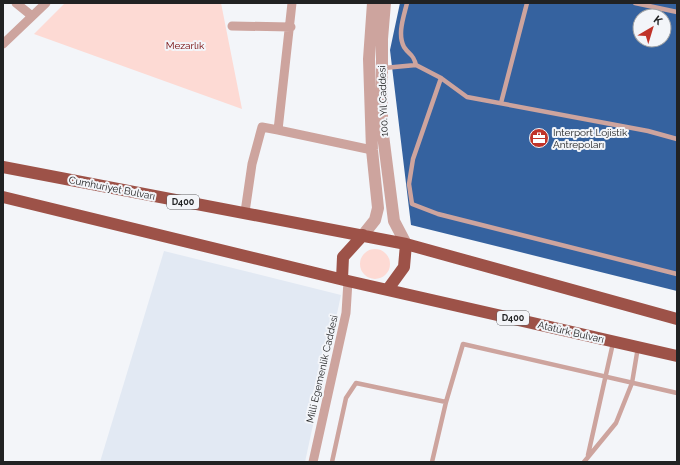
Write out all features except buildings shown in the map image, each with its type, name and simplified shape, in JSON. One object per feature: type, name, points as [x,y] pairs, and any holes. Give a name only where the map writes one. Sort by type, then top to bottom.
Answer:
[{"type":"highway","name":"Cumhuriyet Bulvarı","points":[[3,167],[363,235]]},
{"type":"highway","name":"D400","points":[[3,197],[345,280]]},
{"type":"highway","name":"D400","points":[[363,235],[406,244],[677,318]]},
{"type":"highway","points":[[345,280],[343,257],[363,235]]},
{"type":"highway","points":[[388,289],[404,267],[406,244]]},
{"type":"highway","name":"Atatürk Bulvarı","points":[[345,280],[677,356]]},
{"type":"street","points":[[16,3],[32,16]]},
{"type":"street","points":[[3,44],[46,3]]},
{"type":"street","points":[[278,130],[291,28],[292,3]]},
{"type":"street","name":"100. Yıl Caddesi","points":[[363,235],[375,220],[378,208],[372,150],[369,59],[373,3]]},
{"type":"street","name":"100. Yıl Caddesi","points":[[385,3],[382,39],[382,127],[394,221],[406,244]]},
{"type":"street","points":[[232,26],[291,28]]},
{"type":"street","points":[[245,212],[252,164],[262,127],[372,150]]},
{"type":"street","name":"Milli Egemenlik Caddesi","points":[[313,462],[346,313],[345,280]]},
{"type":"lane","points":[[407,3],[401,29],[404,46],[413,56],[416,65]]},
{"type":"lane","points":[[501,103],[527,3]]},
{"type":"lane","points":[[635,3],[677,12]]},
{"type":"lane","points":[[382,68],[416,65],[441,78],[466,97],[648,131],[677,139]]},
{"type":"lane","points":[[441,78],[413,159],[409,184],[412,204],[438,214],[677,274]]},
{"type":"lane","points":[[588,457],[613,341]]},
{"type":"lane","points":[[432,462],[446,402],[463,344],[677,393]]},
{"type":"lane","points":[[584,462],[616,422],[632,383],[638,347]]},
{"type":"lane","points":[[332,462],[346,398],[356,383],[446,402]]},
{"type":"shaded area","points":[[164,251],[341,295],[305,462],[100,462]]},
{"type":"green space","name":"Mezarlık","points":[[65,3],[221,3],[242,109],[34,34]]},
{"type":"green space","points":[[375,249],[386,253],[390,264],[386,275],[375,279],[364,275],[360,264],[364,253]]},
{"type":"place","name":"Interport Lojistik Antrepoları","points":[[539,138]]}]
